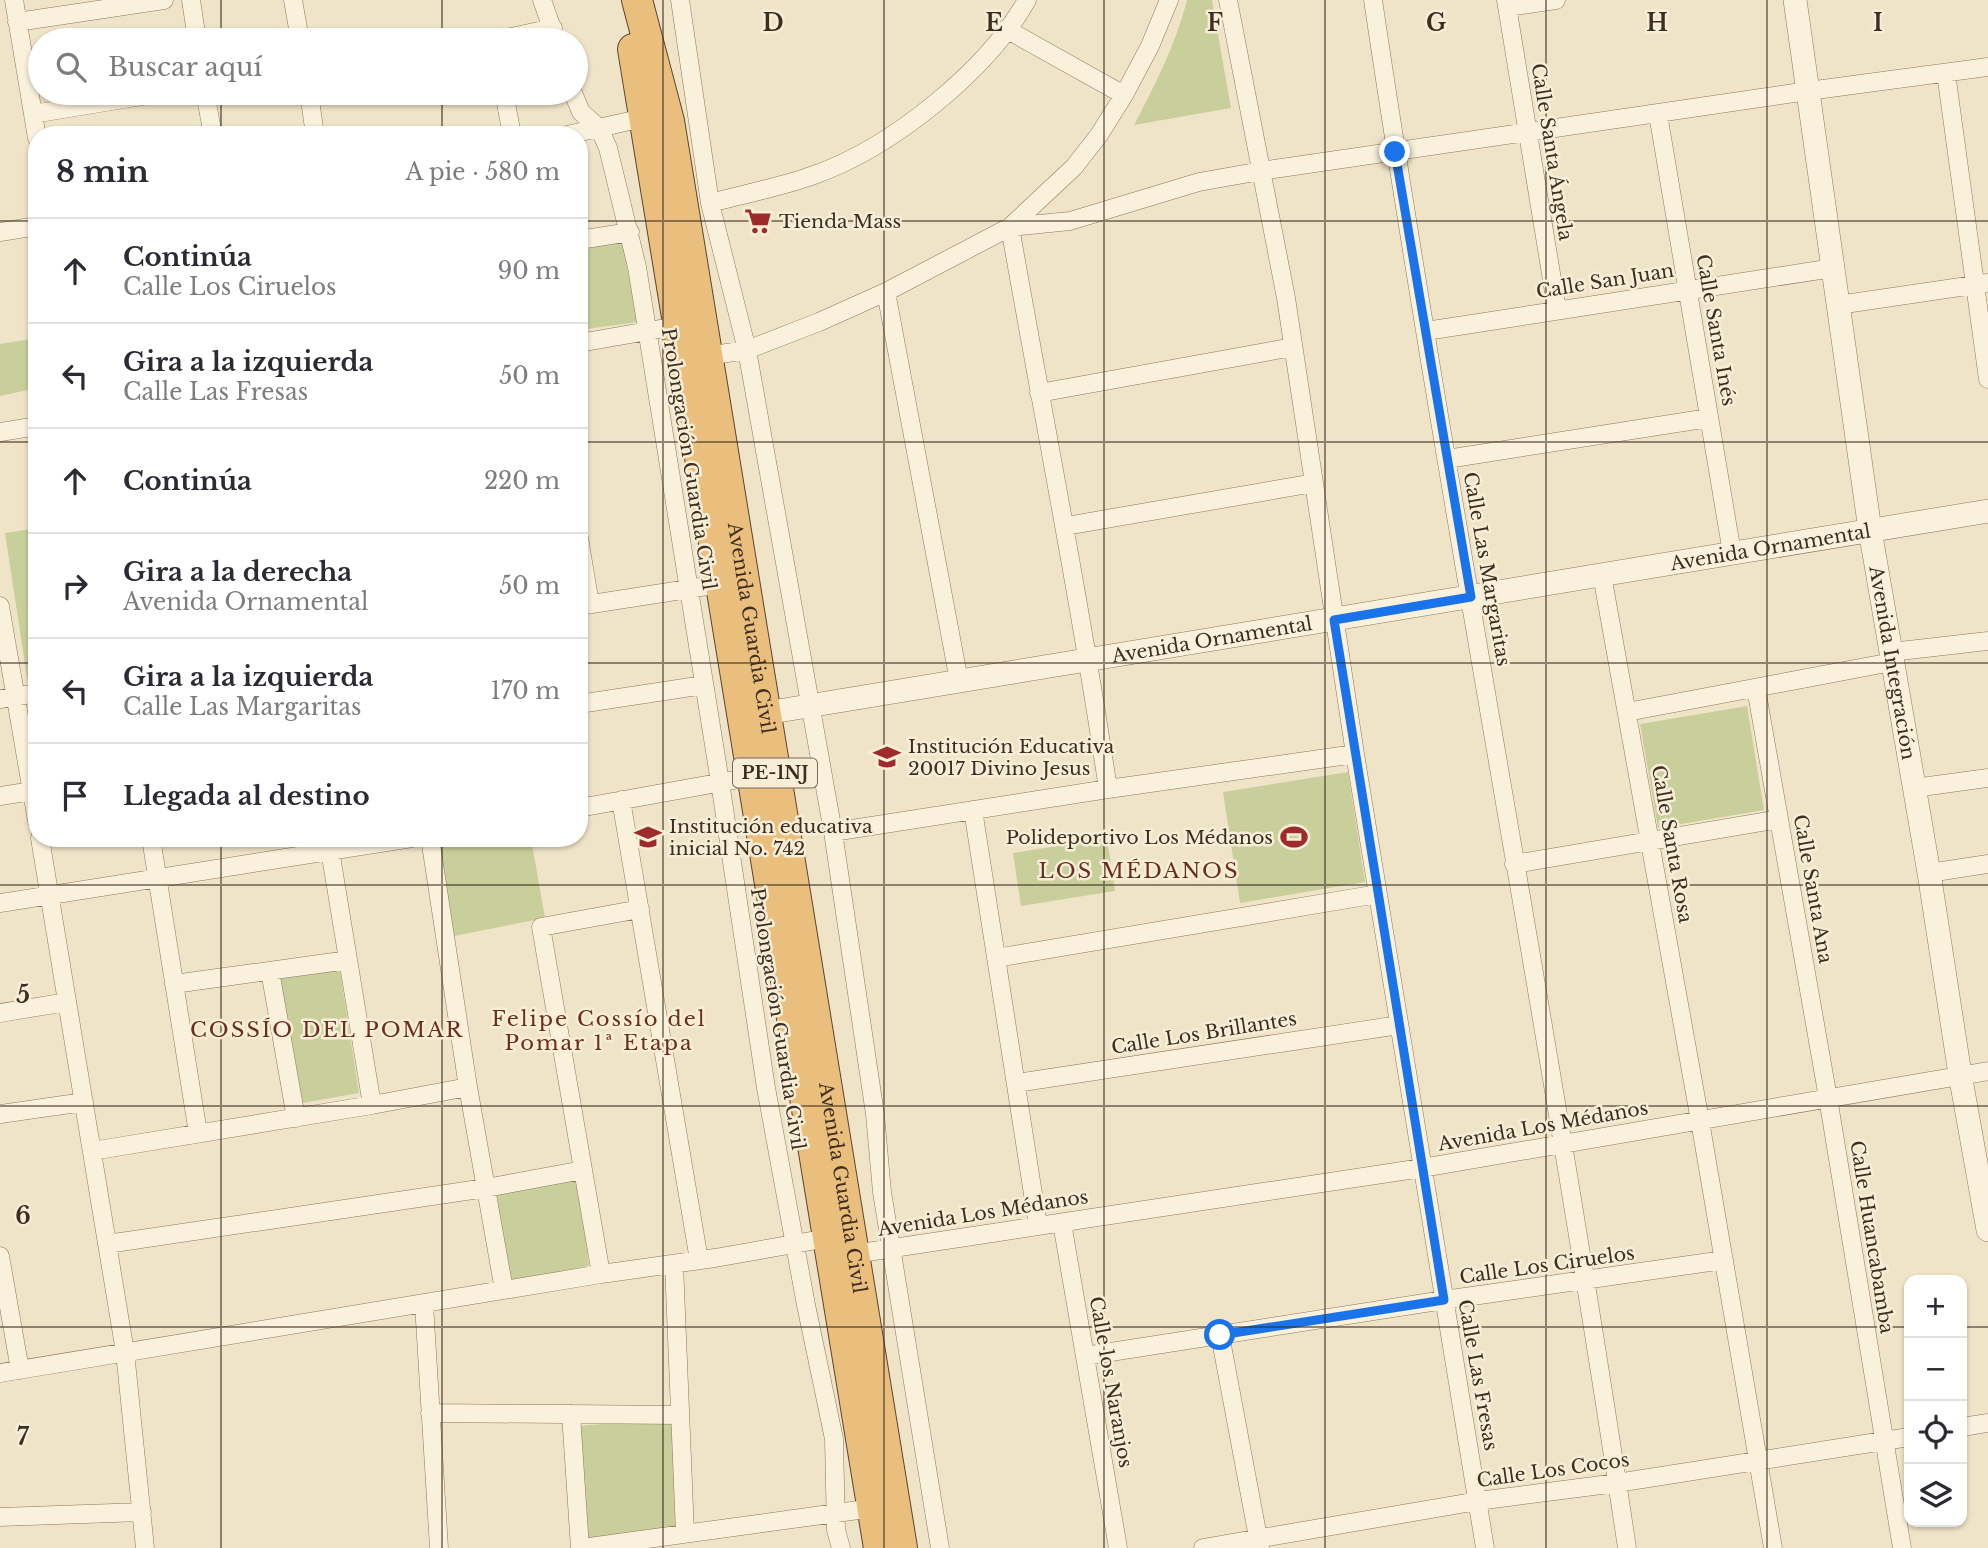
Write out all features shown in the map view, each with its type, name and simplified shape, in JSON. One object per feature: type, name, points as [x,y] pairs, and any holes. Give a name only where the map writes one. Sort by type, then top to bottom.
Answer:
[{"type":"highway","name":"Avenida Guardia Civil","points":[[626,0],[720,584],[764,775],[854,1254],[902,1548]]},
{"type":"highway","name":"Avenida Guardia Civil","points":[[638,0],[669,121],[766,713],[764,775],[828,1238],[878,1548]]},
{"type":"street","points":[[13,0],[28,85]]},
{"type":"street","points":[[17,22],[163,0]]},
{"type":"street","points":[[191,0],[195,28]]},
{"type":"street","points":[[293,0],[298,28]]},
{"type":"street","points":[[542,0],[553,28]]},
{"type":"street","points":[[680,0],[710,203],[747,350],[812,705],[874,1101],[891,1248],[940,1548]]},
{"type":"street","points":[[710,203],[814,175],[876,146],[898,132],[946,93],[995,46],[1027,0]]},
{"type":"street","points":[[707,356],[747,350],[819,322],[886,292],[1010,227],[1074,167],[1099,135],[1150,46],[1169,0]]},
{"type":"street","name":"Calle Las Fresas","points":[[1228,0],[1293,347],[1334,620],[1485,1548]]},
{"type":"street","name":"Calle Las Margaritas","points":[[1373,0],[1395,152],[1514,864],[1564,1144],[1627,1548]]},
{"type":"street","points":[[1507,4],[1556,0]]},
{"type":"street","name":"Avenida Integración","points":[[1795,0],[1870,530],[1929,873],[1959,1074],[1988,1230]]},
{"type":"street","name":"Calle Santa Ángela","points":[[1507,4],[1557,310]]},
{"type":"street","points":[[1006,29],[1124,95]]},
{"type":"street","points":[[1010,227],[1070,221],[1199,182],[1261,171],[1808,91],[1988,68]]},
{"type":"street","points":[[1946,73],[1982,284],[1988,379]]},
{"type":"street","points":[[31,105],[35,126]]},
{"type":"street","points":[[33,114],[87,105]]},
{"type":"street","points":[[207,105],[211,126]]},
{"type":"street","points":[[311,105],[314,126]]},
{"type":"street","points":[[506,105],[510,126]]},
{"type":"street","name":"Prolongación Guardia Civil","points":[[578,105],[581,112],[599,128],[608,148],[629,232],[647,330],[705,685],[766,1088],[834,1439],[836,1530],[841,1548]]},
{"type":"street","name":"Calle Santa Inés","points":[[1658,114],[1732,553]]},
{"type":"street","points":[[588,130],[643,118]]},
{"type":"street","points":[[0,232],[28,227]]},
{"type":"street","points":[[1010,227],[1066,526],[1108,789]]},
{"type":"street","points":[[588,239],[629,232]]},
{"type":"street","name":"Calle San Juan","points":[[1426,331],[1833,268]]},
{"type":"street","points":[[1838,305],[1982,284]]},
{"type":"street","points":[[886,292],[959,681]]},
{"type":"street","points":[[588,341],[677,326]]},
{"type":"street","points":[[1040,393],[1293,347]]},
{"type":"street","points":[[1447,459],[1709,418]]},
{"type":"street","points":[[0,432],[28,427]]},
{"type":"street","points":[[1066,526],[1314,483]]},
{"type":"street","name":"Avenida Ornamental","points":[[766,713],[1988,511]]},
{"type":"street","name":"Calle Santa Rosa","points":[[1602,575],[1773,1548]]},
{"type":"street","points":[[588,605],[720,584]]},
{"type":"street","points":[[0,606],[8,698],[28,776]]},
{"type":"street","points":[[1626,712],[1756,688],[1892,657],[1988,641]]},
{"type":"street","points":[[588,703],[705,685]]},
{"type":"street","name":"Calle Santa Ana","points":[[1756,688],[1828,1098]]},
{"type":"street","points":[[8,698],[28,695]]},
{"type":"street","points":[[833,832],[1356,754]]},
{"type":"street","points":[[588,806],[764,775]]},
{"type":"street","points":[[1914,788],[1988,778]]},
{"type":"street","points":[[0,796],[28,792]]},
{"type":"street","points":[[621,800],[699,1260]]},
{"type":"street","points":[[973,810],[1038,1226]]},
{"type":"street","points":[[1514,864],[1779,819]]},
{"type":"street","points":[[41,847],[125,1352],[145,1548]]},
{"type":"street","points":[[152,847],[198,1133]]},
{"type":"street","points":[[0,903],[157,878],[319,847]]},
{"type":"street","points":[[329,847],[372,1105]]},
{"type":"street","points":[[431,847],[468,1087],[503,1290]]},
{"type":"street","points":[[1929,873],[1988,864]]},
{"type":"street","points":[[996,958],[1378,894]]},
{"type":"street","points":[[601,1274],[541,927],[640,909]]},
{"type":"street","points":[[174,984],[348,960]]},
{"type":"street","points":[[270,971],[296,1118]]},
{"type":"street","points":[[0,1013],[67,1002]]},
{"type":"street","name":"Calle Los Brillantes","points":[[1016,1083],[1399,1025]]},
{"type":"street","name":"Avenida Los Médanos","points":[[854,1254],[1422,1168],[1988,1070]]},
{"type":"street","points":[[92,1151],[468,1087]]},
{"type":"street","name":"Calle Huancabamba","points":[[1828,1098],[1902,1548]]},
{"type":"street","points":[[0,1114],[84,1102]]},
{"type":"street","points":[[107,1244],[486,1188],[583,1170]]},
{"type":"street","name":"Calle los Naranjos","points":[[1062,1223],[1118,1548]]},
{"type":"street","points":[[0,1373],[828,1238]]},
{"type":"street","points":[[0,1256],[20,1370]]},
{"type":"street","name":"Calle Los Ciruelos","points":[[1085,1356],[1724,1260]]},
{"type":"street","points":[[674,1264],[685,1533]]},
{"type":"street","points":[[424,1304],[439,1548]]},
{"type":"street","points":[[1220,1335],[1259,1544]]},
{"type":"street","points":[[430,1413],[680,1415]]},
{"type":"street","points":[[571,1414],[581,1548],[873,1508]]},
{"type":"street","points":[[1967,1426],[1988,1423]]},
{"type":"street","name":"Calle Los Cocos","points":[[1203,1548],[1259,1544],[1478,1501],[1617,1483],[1904,1438]]},
{"type":"street","points":[[0,1517],[142,1512]]},
{"type":"green space","points":[[1187,0],[1212,0],[1231,108],[1134,125],[1171,48]]},
{"type":"green space","points":[[622,242],[638,322],[588,329],[588,247]]},
{"type":"green space","points":[[28,339],[28,390],[0,396],[0,344]]},
{"type":"green space","points":[[28,529],[28,684],[5,533]]},
{"type":"green space","points":[[1747,706],[1764,810],[1658,828],[1640,724]]},
{"type":"green space","name":"Polideportivo Los Médanos","points":[[1348,772],[1365,882],[1240,903],[1223,792]]},
{"type":"green space","points":[[1107,838],[1115,891],[1021,906],[1013,853]]},
{"type":"green space","points":[[439,847],[533,847],[545,918],[454,936]]},
{"type":"green space","points":[[339,965],[359,1093],[297,1104],[276,974]]},
{"type":"green space","points":[[578,1177],[589,1266],[511,1281],[495,1190]]},
{"type":"green space","points":[[672,1419],[677,1530],[585,1539],[577,1426]]},
{"type":"place","name":"Tienda Mass","points":[[758,221]]},
{"type":"place","name":"Institución Educativa 20017 Divino Jesus","points":[[887,757]]},
{"type":"place","name":"Institución educativa inicial No. 742","points":[[648,837]]},
{"type":"place","name":"Polideportivo Los Médanos","points":[[1294,837]]},
{"type":"district","name":"LOS MÉDANOS","points":[[1139,871]]},
{"type":"district","name":"COSSÍO DEL POMAR","points":[[327,1030]]},
{"type":"district","name":"Felipe Cossío del Pomar 1ª Etapa","points":[[599,1031]]},
{"type":"route","points":[[1220,1335],[1444,1300],[1334,620],[1471,597],[1395,152]]}]
